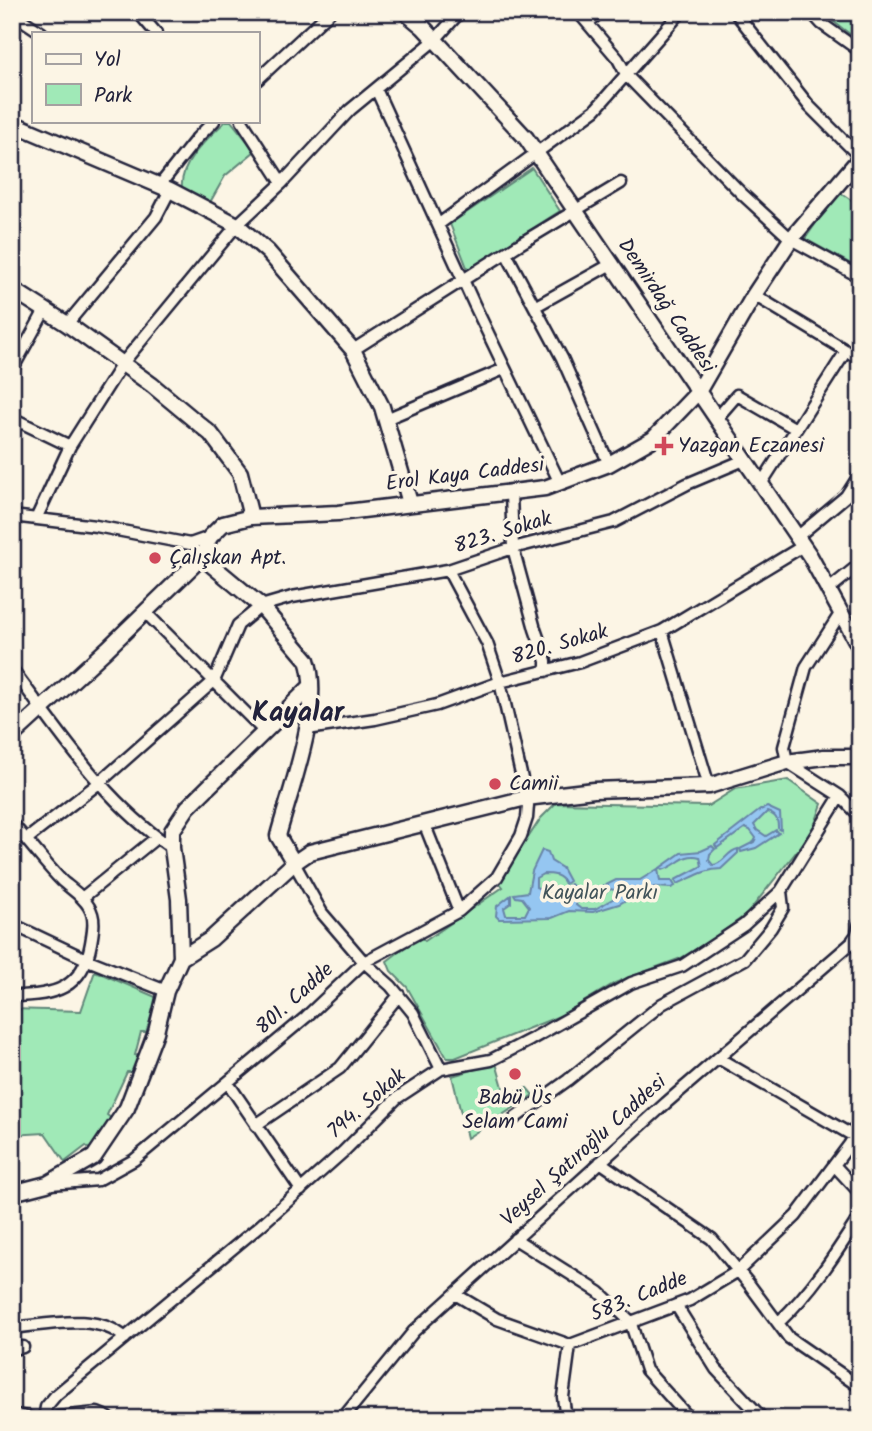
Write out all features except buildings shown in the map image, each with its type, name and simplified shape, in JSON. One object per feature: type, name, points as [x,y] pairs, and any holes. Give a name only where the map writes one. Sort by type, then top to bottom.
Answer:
[{"type":"street","points":[[138,12],[155,32]]},
{"type":"street","points":[[259,78],[330,12]]},
{"type":"street","name":"Demirdağ Caddesi","points":[[405,12],[435,40],[526,138],[800,542],[860,648]]},
{"type":"street","points":[[36,519],[70,446],[122,364],[237,225],[282,183],[350,110],[435,40],[460,12]]},
{"type":"street","points":[[578,12],[618,59],[627,76],[741,193],[791,239],[860,277]]},
{"type":"street","points":[[588,23],[600,12]]},
{"type":"street","points":[[439,224],[595,110],[681,12]]},
{"type":"street","points":[[736,12],[810,107],[860,158]]},
{"type":"street","points":[[811,12],[822,24],[860,51]]},
{"type":"street","points":[[12,13],[40,32]]},
{"type":"street","points":[[376,89],[504,369],[560,483]]},
{"type":"street","points":[[67,324],[156,217],[165,188],[197,138],[214,122]]},
{"type":"street","points":[[243,122],[282,183]]},
{"type":"street","points":[[12,123],[165,188],[237,225],[268,252],[354,350],[386,419],[410,503]]},
{"type":"street","name":"Erol Kaya Caddesi","points":[[210,537],[223,524],[251,517],[338,513],[545,488],[610,464],[653,439],[698,391],[754,295],[791,239],[860,158]]},
{"type":"street","points":[[354,350],[621,183]]},
{"type":"street","points":[[506,253],[562,358],[610,464]]},
{"type":"street","points":[[536,306],[613,263]]},
{"type":"street","points":[[12,289],[122,364],[211,434],[240,473],[251,517]]},
{"type":"street","points":[[754,295],[860,359]]},
{"type":"street","points":[[12,370],[45,310]]},
{"type":"street","points":[[761,484],[846,351]]},
{"type":"street","points":[[386,419],[504,369]]},
{"type":"street","points":[[717,418],[737,395],[796,429]]},
{"type":"street","points":[[12,418],[70,446]]},
{"type":"street","name":"823. Sokak","points":[[261,606],[292,597],[448,570],[513,548],[614,522],[687,484],[744,460]]},
{"type":"street","name":"820. Sokak","points":[[307,729],[374,719],[437,705],[500,682],[580,662],[662,631],[800,542],[846,496],[860,474]]},
{"type":"street","points":[[511,493],[513,548],[546,661],[546,671]]},
{"type":"street","points":[[12,516],[96,526],[190,544],[210,537]]},
{"type":"street","points":[[12,736],[202,557],[210,537]]},
{"type":"street","points":[[202,557],[261,606],[307,660],[311,670],[307,729],[278,836],[322,913],[413,1013],[441,1069]]},
{"type":"street","points":[[828,590],[860,564]]},
{"type":"street","name":"801. Cadde","points":[[47,1184],[98,1180],[134,1160],[306,1017],[364,962],[458,912],[497,877],[521,836],[528,812],[526,798],[500,682],[486,643],[448,570]]},
{"type":"street","points":[[27,839],[99,783],[214,681],[238,625],[261,606]]},
{"type":"street","points":[[145,612],[265,732]]},
{"type":"street","points":[[841,614],[806,667],[784,747],[787,762],[840,796],[860,816]]},
{"type":"street","points":[[662,631],[709,786]]},
{"type":"street","points":[[12,669],[73,753],[99,783],[141,827],[172,848]]},
{"type":"street","points":[[12,1193],[47,1184],[94,1157],[127,1108],[156,1032],[166,991],[181,958],[179,899],[172,831],[188,807],[310,687]]},
{"type":"street","points":[[181,958],[211,939],[310,852],[526,798],[594,790],[709,786],[787,762],[824,757],[860,757]]},
{"type":"street","name":"794. Sokak","points":[[44,1419],[47,1407],[56,1395],[182,1293],[301,1189],[397,1098],[441,1069],[491,1060],[631,982],[682,965],[744,925],[781,891],[840,796]]},
{"type":"street","points":[[424,823],[458,912]]},
{"type":"street","points":[[12,824],[90,907],[94,925],[88,960],[81,972],[61,989],[37,996],[12,996]]},
{"type":"street","points":[[82,898],[156,838]]},
{"type":"street","points":[[515,1118],[568,1080],[662,1004],[745,959],[771,928],[783,908],[781,891]]},
{"type":"street","name":"Veysel Şatıroğlu Caddesi","points":[[342,1419],[414,1331],[718,1058],[858,941],[860,923]]},
{"type":"street","points":[[12,925],[88,960],[166,991]]},
{"type":"street","points":[[256,1125],[340,1068],[399,995]]},
{"type":"street","points":[[718,1058],[858,1134]]},
{"type":"street","points":[[228,1083],[301,1189]]},
{"type":"street","name":"583. Cadde","points":[[455,1294],[497,1320],[570,1345],[690,1300],[738,1271],[796,1216],[858,1134]]},
{"type":"street","points":[[600,1162],[712,1239],[789,1338],[860,1387]]},
{"type":"street","points":[[834,1165],[860,1194]]},
{"type":"street","points":[[778,1323],[802,1300],[827,1269],[860,1216]]},
{"type":"street","points":[[515,1240],[599,1292],[630,1321],[646,1370],[690,1419]]},
{"type":"street","points":[[676,1305],[716,1369],[763,1419]]},
{"type":"street","points":[[12,1328],[93,1324],[110,1327],[125,1338]]},
{"type":"street","points":[[566,1419],[563,1397],[570,1345]]},
{"type":"street","points":[[12,1414],[36,1419]]},
{"type":"street","points":[[59,1419],[97,1415],[107,1419]]},
{"type":"green space","points":[[821,12],[860,12],[860,41],[859,41]]},
{"type":"green space","points":[[225,122],[232,122],[255,151],[225,176],[208,206],[183,194],[182,184],[188,163]]},
{"type":"green space","points":[[532,168],[560,211],[468,270],[450,224]]},
{"type":"green space","points":[[838,191],[860,206],[860,269],[805,239]]},
{"type":"green space","name":"Kayalar Parkı","points":[[788,780],[822,804],[812,832],[747,914],[681,958],[615,983],[562,1015],[455,1058],[447,1058],[407,987],[391,971],[387,961],[420,936],[425,941],[503,887],[499,882],[541,818],[556,803],[708,806],[735,789]]},
{"type":"green space","points":[[95,971],[158,998],[146,1032],[141,1032],[135,1055],[139,1056],[134,1072],[127,1072],[107,1115],[112,1119],[91,1151],[86,1146],[65,1162],[45,1133],[12,1135],[12,1009],[81,1011]]},
{"type":"green space","points":[[496,1063],[505,1094],[527,1088],[533,1095],[467,1138],[452,1076]]},
{"type":"water","points":[[767,807],[780,813],[781,830],[773,814],[767,812],[754,825],[766,836],[776,830],[779,833],[756,848],[741,852],[740,849],[754,842],[756,838],[745,828],[717,848],[715,845]]},
{"type":"water","points":[[712,846],[715,849],[709,860],[713,865],[734,850],[738,849],[738,853],[721,869],[704,872],[677,884],[675,880],[702,866],[700,857],[684,858],[667,868],[660,868],[681,853],[701,851]]},
{"type":"water","points":[[542,850],[548,852],[551,861],[562,868],[569,881],[565,884],[559,876],[543,874],[536,878],[536,887],[551,894],[566,894],[566,887],[571,884],[584,895],[585,899],[577,901],[576,905],[581,909],[595,909],[616,897],[615,890],[610,889],[595,900],[588,898],[588,894],[616,880],[640,880],[658,869],[660,881],[672,881],[675,886],[644,890],[619,904],[593,912],[569,911],[552,918],[499,919],[496,916],[497,906],[511,895],[511,903],[504,908],[506,915],[525,915],[529,907],[522,898],[514,894],[528,892],[532,871]]},
{"type":"place","name":"Yazgan Eczanesi","points":[[664,446]]},
{"type":"place","name":"Çalışkan Apt.","points":[[155,558]]},
{"type":"place","name":"Camii","points":[[495,784]]},
{"type":"place","name":"Babü Üs Selam Cami","points":[[515,1074]]},
{"type":"district","name":"Kayalar","points":[[298,713]]}]
